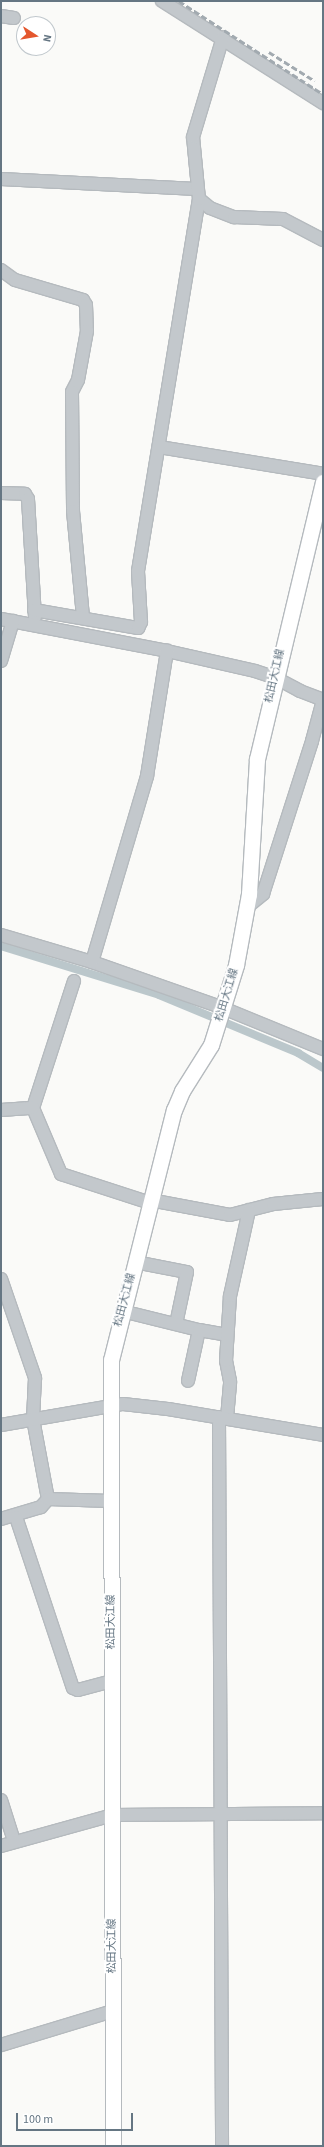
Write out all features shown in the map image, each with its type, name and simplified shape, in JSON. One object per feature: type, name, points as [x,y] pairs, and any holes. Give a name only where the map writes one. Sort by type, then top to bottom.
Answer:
[{"type":"main road","name":"松田大江線","points":[[113,2146],[111,1360],[122,1311],[174,1110],[182,1091],[212,1045],[236,965],[247,907],[256,759],[274,677],[323,482]]},
{"type":"street","points":[[162,1],[223,38],[323,103]]},
{"type":"street","points":[[1,16],[14,18]]},
{"type":"street","points":[[34,610],[83,617],[138,628],[141,622],[138,571],[159,447],[198,194],[193,137],[223,38]]},
{"type":"street","points":[[1,179],[198,194],[210,208],[234,217],[283,219],[323,240]]},
{"type":"street","points":[[1,270],[15,280],[83,300],[86,305],[86,331],[78,380],[72,392],[72,511],[83,617]]},
{"type":"street","points":[[159,447],[323,474]]},
{"type":"street","points":[[1,493],[24,494],[28,499],[36,626]]},
{"type":"street","points":[[1,619],[167,651],[274,677],[300,691],[322,697],[312,741],[263,894],[247,907]]},
{"type":"street","points":[[1,661],[13,621]]},
{"type":"street","points":[[92,962],[147,776],[167,651]]},
{"type":"street","points":[[1,935],[92,962],[221,1015],[323,1049]]},
{"type":"street","points":[[74,981],[33,1108],[61,1174],[150,1202],[230,1215],[272,1204],[323,1199]]},
{"type":"street","points":[[1,1110],[33,1108]]},
{"type":"street","points":[[222,2146],[220,1813],[223,1418],[230,1381],[226,1361],[226,1335],[230,1296],[249,1210]]},
{"type":"street","points":[[135,1262],[187,1272],[176,1324]]},
{"type":"street","points":[[1,1279],[35,1378],[32,1419],[48,1499]]},
{"type":"street","points":[[122,1311],[226,1335]]},
{"type":"street","points":[[188,1381],[199,1330]]},
{"type":"street","points":[[1,1426],[32,1419],[123,1404],[223,1418],[323,1435]]},
{"type":"street","points":[[1,1519],[16,1517],[40,1507],[48,1499],[111,1501]]},
{"type":"street","points":[[16,1517],[73,1688],[78,1690],[112,1681]]},
{"type":"street","points":[[1,1800],[14,1841]]},
{"type":"street","points":[[1,1846],[14,1841],[113,1815],[323,1813]]},
{"type":"street","points":[[1,2045],[113,2011]]},
{"type":"waterway","points":[[1,946],[159,995],[298,1053],[323,1068]]},
{"type":"railway","points":[[179,1],[323,94]]},
{"type":"railway","points":[[269,52],[315,81]]}]
